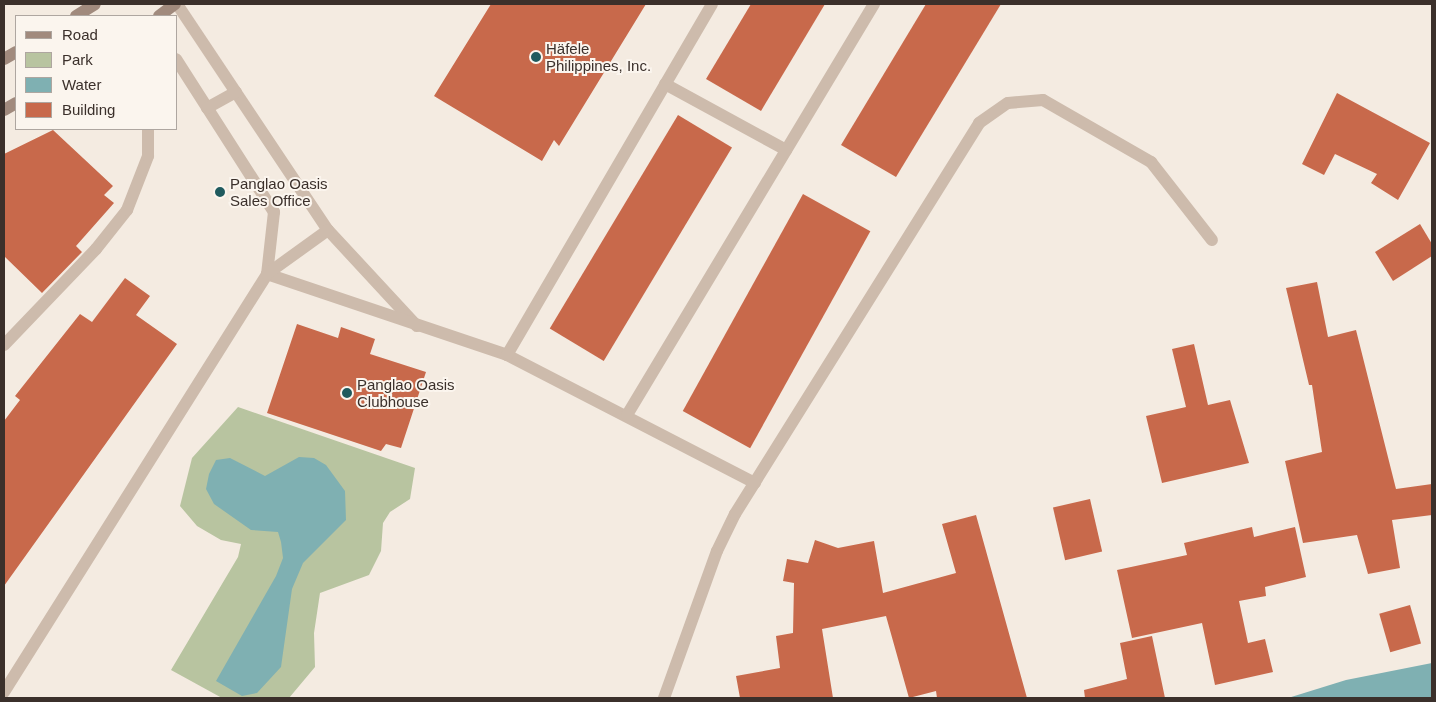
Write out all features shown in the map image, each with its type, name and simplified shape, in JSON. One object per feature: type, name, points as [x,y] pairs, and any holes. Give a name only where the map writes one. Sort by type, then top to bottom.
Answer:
[{"type":"main road","points":[[78,15],[95,4]]},
{"type":"main road","points":[[160,15],[176,4]]},
{"type":"main road","points":[[4,59],[15,53]]},
{"type":"main road","points":[[4,110],[15,104]]},
{"type":"street","points":[[176,4],[328,230],[419,328]]},
{"type":"street","points":[[507,355],[712,4]]},
{"type":"street","points":[[627,415],[874,4]]},
{"type":"street","points":[[178,62],[274,212],[267,274]]},
{"type":"street","points":[[665,84],[786,150]]},
{"type":"street","points":[[207,108],[236,92]]},
{"type":"street","points":[[664,698],[717,551],[755,483],[979,123],[1008,103],[1044,100],[1151,162],[1212,240]]},
{"type":"street","points":[[6,338],[96,249],[127,210],[148,156],[148,130]]},
{"type":"street","points":[[4,692],[267,274],[328,230]]},
{"type":"street","points":[[267,274],[419,328],[507,355],[627,415],[755,483]]},
{"type":"green space","points":[[238,407],[415,468],[410,499],[390,512],[383,523],[381,551],[369,575],[320,593],[314,633],[315,667],[289,698],[222,698],[171,670],[238,557],[241,544],[221,540],[197,526],[180,506],[192,458]]},
{"type":"water","points":[[299,457],[314,458],[326,465],[345,491],[346,520],[303,563],[292,589],[281,667],[257,693],[242,696],[216,681],[276,576],[283,558],[281,542],[278,532],[251,530],[214,504],[206,489],[209,474],[216,460],[230,458],[265,476]]},
{"type":"water","points":[[1432,663],[1432,698],[1288,698],[1346,680]]},
{"type":"building","name":"Häfele Philippines, Inc.","points":[[491,4],[646,4],[559,146],[554,140],[542,161],[434,96]]},
{"type":"building","points":[[751,4],[825,4],[761,111],[706,79]]},
{"type":"building","points":[[926,4],[1001,4],[896,177],[841,145]]},
{"type":"building","points":[[1337,93],[1430,143],[1398,200],[1371,183],[1377,174],[1335,154],[1324,175],[1302,164]]},
{"type":"building","points":[[678,115],[732,147],[604,361],[550,328]]},
{"type":"building","points":[[53,130],[113,186],[104,195],[114,203],[76,246],[82,252],[42,293],[4,256],[4,154]]},
{"type":"building","points":[[803,194],[870,231],[750,448],[683,411]]},
{"type":"building","points":[[1420,224],[1432,244],[1432,256],[1393,281],[1375,252]]},
{"type":"building","points":[[125,278],[150,296],[136,315],[177,344],[4,586],[4,421],[20,400],[15,396],[80,314],[92,322]]},
{"type":"building","points":[[1317,282],[1328,337],[1356,330],[1396,489],[1432,484],[1432,515],[1392,520],[1400,568],[1368,574],[1357,535],[1303,543],[1285,461],[1322,452],[1312,385],[1309,385],[1286,288]]},
{"type":"building","name":"Panglao Oasis Clubhouse","points":[[297,324],[338,338],[341,327],[375,339],[370,354],[426,372],[401,448],[386,444],[381,451],[267,413]]},
{"type":"building","points":[[1194,344],[1208,405],[1230,400],[1249,463],[1162,483],[1146,416],[1186,407],[1172,349]]},
{"type":"building","points":[[1090,499],[1102,552],[1065,560],[1053,508]]},
{"type":"building","points":[[976,515],[1027,698],[937,698],[936,691],[909,698],[886,616],[822,629],[833,698],[740,698],[736,676],[780,668],[776,636],[793,633],[794,583],[783,581],[787,559],[808,563],[815,540],[838,548],[874,541],[883,593],[956,573],[942,524]]},
{"type":"building","points":[[1252,527],[1254,537],[1295,527],[1306,577],[1265,587],[1266,596],[1239,601],[1248,643],[1265,639],[1273,672],[1215,685],[1202,623],[1132,638],[1117,570],[1187,555],[1184,543]]},
{"type":"building","points":[[1410,605],[1421,643],[1390,652],[1379,614]]},
{"type":"building","points":[[1152,636],[1165,698],[1085,698],[1084,690],[1127,679],[1120,643]]},
{"type":"place","name":"Häfele Philippines, Inc.","points":[[536,57]]},
{"type":"place","name":"Panglao Oasis Sales Office","points":[[220,192]]},
{"type":"place","name":"Panglao Oasis Clubhouse","points":[[347,393]]}]
